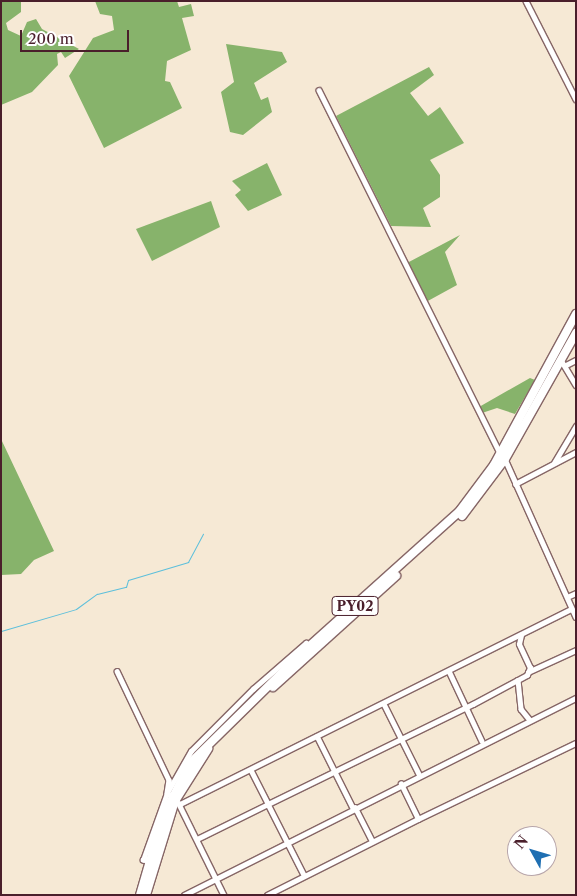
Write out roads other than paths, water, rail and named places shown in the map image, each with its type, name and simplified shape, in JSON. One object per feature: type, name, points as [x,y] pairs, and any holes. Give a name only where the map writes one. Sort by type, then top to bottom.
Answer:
[{"type":"highway","name":"PY02","points":[[140,895],[173,798],[205,744],[310,646],[459,512],[502,456],[576,314]]},
{"type":"highway","name":"PY02","points":[[146,895],[173,798],[196,764],[217,739],[465,513],[564,363],[576,333]]},
{"type":"street","points":[[526,1],[576,99]]},
{"type":"street","points":[[319,90],[502,456],[567,597],[571,610],[576,617]]},
{"type":"street","points":[[576,360],[564,363],[576,385]]},
{"type":"street","points":[[554,464],[576,426]]},
{"type":"street","points":[[515,484],[576,452]]},
{"type":"street","points":[[567,597],[576,593]]},
{"type":"street","points":[[173,798],[251,770],[571,610]]},
{"type":"street","points":[[521,634],[519,644],[528,672]]},
{"type":"street","points":[[197,839],[468,706],[518,680],[528,672],[576,650]]},
{"type":"street","points":[[117,671],[169,780],[173,798],[197,839],[224,895]]},
{"type":"street","points":[[449,671],[468,706],[482,741]]},
{"type":"street","points":[[518,680],[521,709],[529,719]]},
{"type":"street","points":[[184,895],[482,741],[576,698]]},
{"type":"street","points":[[384,704],[420,774]]},
{"type":"street","points":[[317,736],[372,841]]},
{"type":"street","points":[[267,895],[372,841],[576,743]]},
{"type":"street","points":[[251,770],[304,876]]},
{"type":"street","points":[[401,784],[418,820]]},
{"type":"waterway","points":[[1,631],[76,609],[97,594],[126,587],[128,580],[188,562],[203,534]]}]
